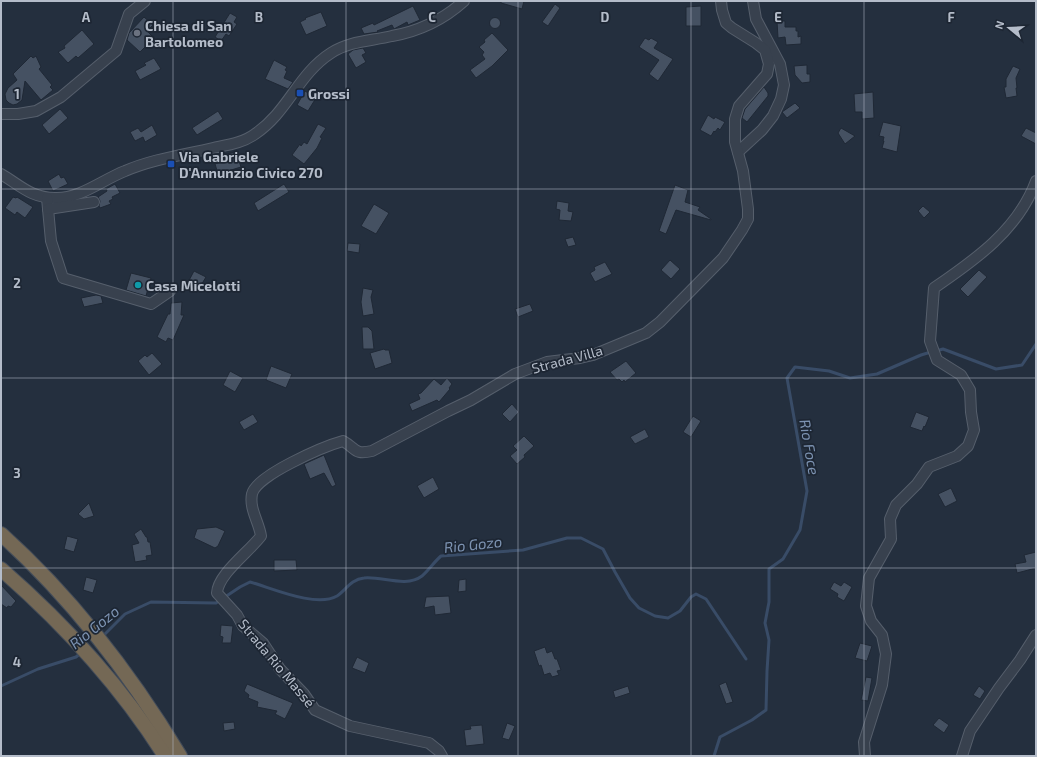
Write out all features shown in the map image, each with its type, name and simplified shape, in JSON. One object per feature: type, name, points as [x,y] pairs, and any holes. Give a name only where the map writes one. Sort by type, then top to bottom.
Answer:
[{"type":"highway","points":[[1,534],[44,576],[79,614],[142,697],[180,756]]},
{"type":"highway","points":[[1,569],[31,595],[99,668],[140,719],[165,756]]},
{"type":"street","points":[[1,114],[18,114],[36,111],[61,97],[116,51],[129,14],[145,1]]},
{"type":"street","points":[[1,174],[26,191],[39,197],[67,198],[125,170],[152,161],[239,142],[254,135],[269,124],[284,108],[313,67],[332,53],[350,44],[417,30],[435,22],[454,10],[464,1]]},
{"type":"street","points":[[721,1],[726,23],[770,52]]},
{"type":"street","points":[[738,152],[762,130],[773,116],[781,99],[784,85],[780,64],[770,52],[756,19],[753,1]]},
{"type":"street","name":"Strada Villa","points":[[226,604],[217,593],[218,585],[237,561],[255,544],[261,536],[260,528],[251,502],[252,492],[260,482],[269,476],[309,454],[343,440],[358,452],[362,453],[372,451],[471,400],[515,374],[547,362],[593,355],[646,333],[660,322],[723,258],[748,219],[743,171],[735,142],[735,119],[739,106],[768,74],[770,52]]},
{"type":"street","points":[[865,756],[864,742],[882,685],[886,654],[882,635],[871,621],[866,606],[869,578],[891,539],[890,519],[896,505],[917,484],[929,467],[957,456],[968,446],[974,430],[970,390],[961,375],[937,360],[930,341],[934,288],[976,259],[997,239],[1016,219],[1030,196],[1036,181]]},
{"type":"street","points":[[47,198],[51,242],[63,278],[151,304],[170,291]]},
{"type":"street","points":[[48,209],[94,202]]},
{"type":"street","name":"Strada Rio Massé","points":[[226,604],[237,615],[243,626],[263,643],[280,669],[304,694],[315,710],[350,726],[429,743],[439,751],[442,756]]},
{"type":"street","points":[[962,756],[970,730],[1036,635]]},
{"type":"building","points":[[501,1],[524,1],[522,9],[501,3]]},
{"type":"building","points":[[555,4],[560,8],[548,26],[542,22]]},
{"type":"building","points":[[413,6],[420,20],[408,25],[407,22],[394,29],[392,25],[377,31],[378,32],[364,34],[361,28],[373,23],[374,25]]},
{"type":"building","points":[[701,6],[701,26],[686,26],[686,7]]},
{"type":"building","points":[[321,12],[327,26],[306,35],[300,22],[306,19],[305,18]]},
{"type":"building","points":[[230,13],[237,17],[234,22],[237,24],[229,36],[226,34],[221,41],[215,37]]},
{"type":"building","name":"Chiesa di San Bartolomeo","points":[[144,17],[153,25],[147,31],[154,38],[140,52],[127,40],[129,33]]},
{"type":"building","points":[[493,18],[497,18],[499,19],[499,27],[493,28],[490,25],[490,21]]},
{"type":"building","points":[[777,21],[785,21],[785,27],[796,27],[798,37],[801,36],[801,44],[786,45],[785,37],[778,38]]},
{"type":"building","points":[[82,30],[94,44],[78,58],[76,56],[68,63],[58,52],[65,48],[64,46]]},
{"type":"building","points":[[492,33],[508,50],[492,66],[476,78],[470,70],[485,59],[482,55],[484,52],[479,47]]},
{"type":"building","points":[[645,38],[649,40],[651,38],[658,42],[654,48],[673,59],[658,81],[649,74],[659,60],[639,47]]},
{"type":"building","points":[[363,48],[366,53],[362,55],[366,62],[356,68],[348,54],[353,50]]},
{"type":"building","points":[[31,56],[33,58],[36,56],[41,67],[39,69],[52,85],[50,87],[53,90],[41,100],[25,81],[22,100],[13,105],[6,100],[5,94],[8,88],[17,80],[13,74]]},
{"type":"building","points":[[154,58],[161,69],[140,80],[135,71],[146,65],[144,63]]},
{"type":"building","points":[[274,60],[287,67],[284,78],[293,82],[288,89],[265,79]]},
{"type":"building","points":[[807,65],[807,74],[810,74],[810,82],[802,83],[795,75],[794,66]]},
{"type":"building","points":[[1013,66],[1020,69],[1016,78],[1017,96],[1006,98],[1004,87],[1006,87],[1006,79]]},
{"type":"building","points":[[764,87],[768,93],[768,96],[747,122],[742,118],[745,109]]},
{"type":"building","points":[[305,91],[316,98],[308,111],[297,105]]},
{"type":"building","points":[[873,92],[874,118],[862,119],[862,112],[855,112],[854,94]]},
{"type":"building","points":[[795,103],[800,108],[787,118],[782,112]]},
{"type":"building","points":[[60,109],[68,118],[49,134],[42,125]]},
{"type":"building","points":[[218,111],[223,119],[197,135],[192,128]]},
{"type":"building","points":[[708,115],[714,119],[715,117],[725,122],[720,130],[718,128],[711,136],[700,130]]},
{"type":"building","points":[[883,122],[901,126],[897,152],[882,148],[884,137],[879,136]]},
{"type":"building","points":[[318,124],[326,128],[320,137],[322,138],[317,148],[304,164],[292,155],[300,144],[301,146],[304,142],[307,144]]},
{"type":"building","points":[[152,125],[157,135],[145,142],[143,137],[135,141],[130,132],[138,128],[141,132]]},
{"type":"building","points":[[841,128],[855,136],[845,144],[838,133]]},
{"type":"building","points":[[1026,128],[1036,133],[1036,144],[1021,136]]},
{"type":"building","points":[[234,152],[241,167],[218,174],[215,164],[221,162],[219,156]]},
{"type":"building","points":[[59,174],[61,178],[64,177],[68,184],[53,191],[48,181]]},
{"type":"building","points":[[115,184],[120,193],[112,197],[113,199],[109,201],[111,204],[100,208],[100,201],[98,197],[107,191],[106,189]]},
{"type":"building","points":[[284,184],[289,192],[258,211],[254,203]]},
{"type":"building","points":[[675,185],[688,190],[685,202],[700,207],[698,210],[711,220],[676,210],[666,234],[659,231]]},
{"type":"building","points":[[13,197],[17,197],[33,207],[25,218],[17,212],[15,215],[5,208]]},
{"type":"building","points":[[557,201],[569,203],[568,211],[573,212],[571,221],[559,220],[560,210],[556,209]]},
{"type":"building","points":[[374,204],[389,213],[376,234],[361,226]]},
{"type":"building","points":[[923,206],[930,212],[924,218],[918,211]]},
{"type":"building","points":[[573,237],[576,245],[568,247],[565,239]]},
{"type":"building","points":[[348,243],[360,244],[359,253],[347,251]]},
{"type":"building","points":[[670,260],[680,269],[671,279],[661,270]]},
{"type":"building","points":[[605,262],[612,274],[595,282],[590,273],[595,270],[594,267]]},
{"type":"building","points":[[979,270],[987,277],[968,297],[960,289]]},
{"type":"building","points":[[194,271],[206,277],[197,292],[186,286]]},
{"type":"building","name":"Casa Micelotti","points":[[131,273],[151,278],[146,296],[126,290]]},
{"type":"building","points":[[363,288],[373,290],[371,297],[374,314],[363,316],[361,302]]},
{"type":"building","points":[[96,295],[101,296],[103,303],[84,307],[81,298]]},
{"type":"building","points":[[182,302],[181,315],[184,315],[173,340],[168,338],[166,342],[157,337],[168,314],[170,314],[171,303]]},
{"type":"building","points":[[530,304],[533,311],[518,317],[515,309]]},
{"type":"building","points":[[362,327],[368,327],[372,331],[374,349],[363,349]]},
{"type":"building","points":[[384,349],[389,350],[392,363],[375,369],[370,353]]},
{"type":"building","points":[[152,353],[162,364],[149,375],[138,361],[145,355],[147,357]]},
{"type":"building","points":[[626,361],[636,373],[625,382],[624,380],[622,382],[619,379],[617,380],[610,372]]},
{"type":"building","points":[[271,366],[292,374],[286,388],[266,380]]},
{"type":"building","points":[[230,371],[243,378],[235,392],[223,385]]},
{"type":"building","points":[[447,378],[452,384],[449,388],[450,389],[439,402],[437,400],[412,411],[409,404],[420,399],[418,394],[421,393],[434,379],[441,385]]},
{"type":"building","points":[[512,404],[519,412],[510,422],[502,414]]},
{"type":"building","points":[[916,412],[929,417],[922,431],[910,427]]},
{"type":"building","points":[[253,414],[258,422],[244,430],[239,422]]},
{"type":"building","points":[[693,416],[701,421],[691,437],[683,432]]},
{"type":"building","points":[[645,429],[649,437],[635,444],[630,437]]},
{"type":"building","points":[[524,436],[534,446],[517,464],[510,456],[517,450],[513,446]]},
{"type":"building","points":[[324,455],[336,485],[332,487],[324,473],[310,479],[304,464]]},
{"type":"building","points":[[433,477],[439,489],[424,498],[417,486]]},
{"type":"building","points":[[951,488],[957,501],[945,507],[938,494]]},
{"type":"building","points":[[89,503],[94,516],[84,519],[78,514]]},
{"type":"building","points":[[216,527],[225,531],[218,546],[215,548],[194,538],[197,529]]},
{"type":"building","points":[[141,529],[147,537],[148,542],[150,542],[152,555],[146,556],[147,560],[135,562],[132,545],[139,543],[134,534]]},
{"type":"building","points":[[67,536],[78,539],[74,552],[64,549]]},
{"type":"building","points":[[1036,552],[1036,568],[1017,573],[1015,564],[1026,562],[1024,555]]},
{"type":"building","points":[[274,560],[296,560],[297,570],[274,571]]},
{"type":"building","points":[[86,577],[97,580],[93,593],[83,590]]},
{"type":"building","points":[[466,579],[466,591],[458,592],[459,580]]},
{"type":"building","points":[[834,582],[841,586],[844,582],[852,587],[844,601],[837,597],[838,594],[830,589]]},
{"type":"building","points":[[1,585],[16,601],[11,607],[8,606],[7,608],[1,604]]},
{"type":"building","points":[[449,596],[451,613],[435,615],[434,606],[424,608],[426,597]]},
{"type":"building","points":[[221,625],[233,626],[231,643],[222,643],[223,637],[220,636]]},
{"type":"building","points":[[860,643],[872,646],[867,661],[855,658]]},
{"type":"building","points":[[545,647],[547,653],[552,651],[555,659],[557,659],[561,670],[557,671],[559,675],[552,677],[550,673],[544,675],[541,665],[539,666],[534,651]]},
{"type":"building","points":[[357,657],[369,663],[365,673],[352,668]]},
{"type":"building","points":[[866,677],[872,678],[868,701],[861,700]]},
{"type":"building","points":[[726,682],[733,702],[726,704],[719,685]]},
{"type":"building","points":[[247,684],[293,703],[285,719],[275,714],[277,711],[257,707],[258,702],[248,698],[249,695],[244,691]]},
{"type":"building","points":[[628,686],[630,693],[615,698],[613,691]]},
{"type":"building","points":[[979,686],[985,691],[980,699],[973,695]]},
{"type":"building","points":[[939,718],[949,725],[944,733],[933,725]]},
{"type":"building","points":[[234,722],[235,729],[224,731],[223,723]]},
{"type":"building","points":[[507,723],[515,726],[509,740],[502,738]]},
{"type":"building","points":[[482,725],[484,744],[466,746],[464,730],[471,729],[470,726]]},
{"type":"waterway","name":"Rio Foce","points":[[936,351],[943,349],[996,369],[1022,365],[1036,344]]},
{"type":"waterway","name":"Rio Foce","points":[[714,756],[720,737],[752,720],[766,710],[769,640],[765,623],[769,602],[769,569],[783,559],[800,530],[807,491],[787,378],[795,367],[829,371],[850,378],[877,374],[931,352]]},
{"type":"waterway","name":"Rio Gozo","points":[[102,637],[125,614],[151,602],[216,603],[250,582],[294,596],[318,600],[328,599],[337,596],[359,579],[371,578],[401,581],[416,579],[425,574],[441,556],[523,550],[567,538],[581,538],[603,549],[630,598],[639,608],[655,616],[668,618],[680,611],[691,597],[696,594],[706,599],[746,659]]},
{"type":"waterway","name":"Rio Gozo","points":[[1,686],[38,669],[76,657],[82,652]]},
{"type":"place","name":"Chiesa di San Bartolomeo","points":[[137,33]]},
{"type":"place","name":"Grossi","points":[[300,93]]},
{"type":"place","name":"Via Gabriele D'Annunzio Civico 270","points":[[171,164]]},
{"type":"place","name":"Casa Micelotti","points":[[138,285]]}]
